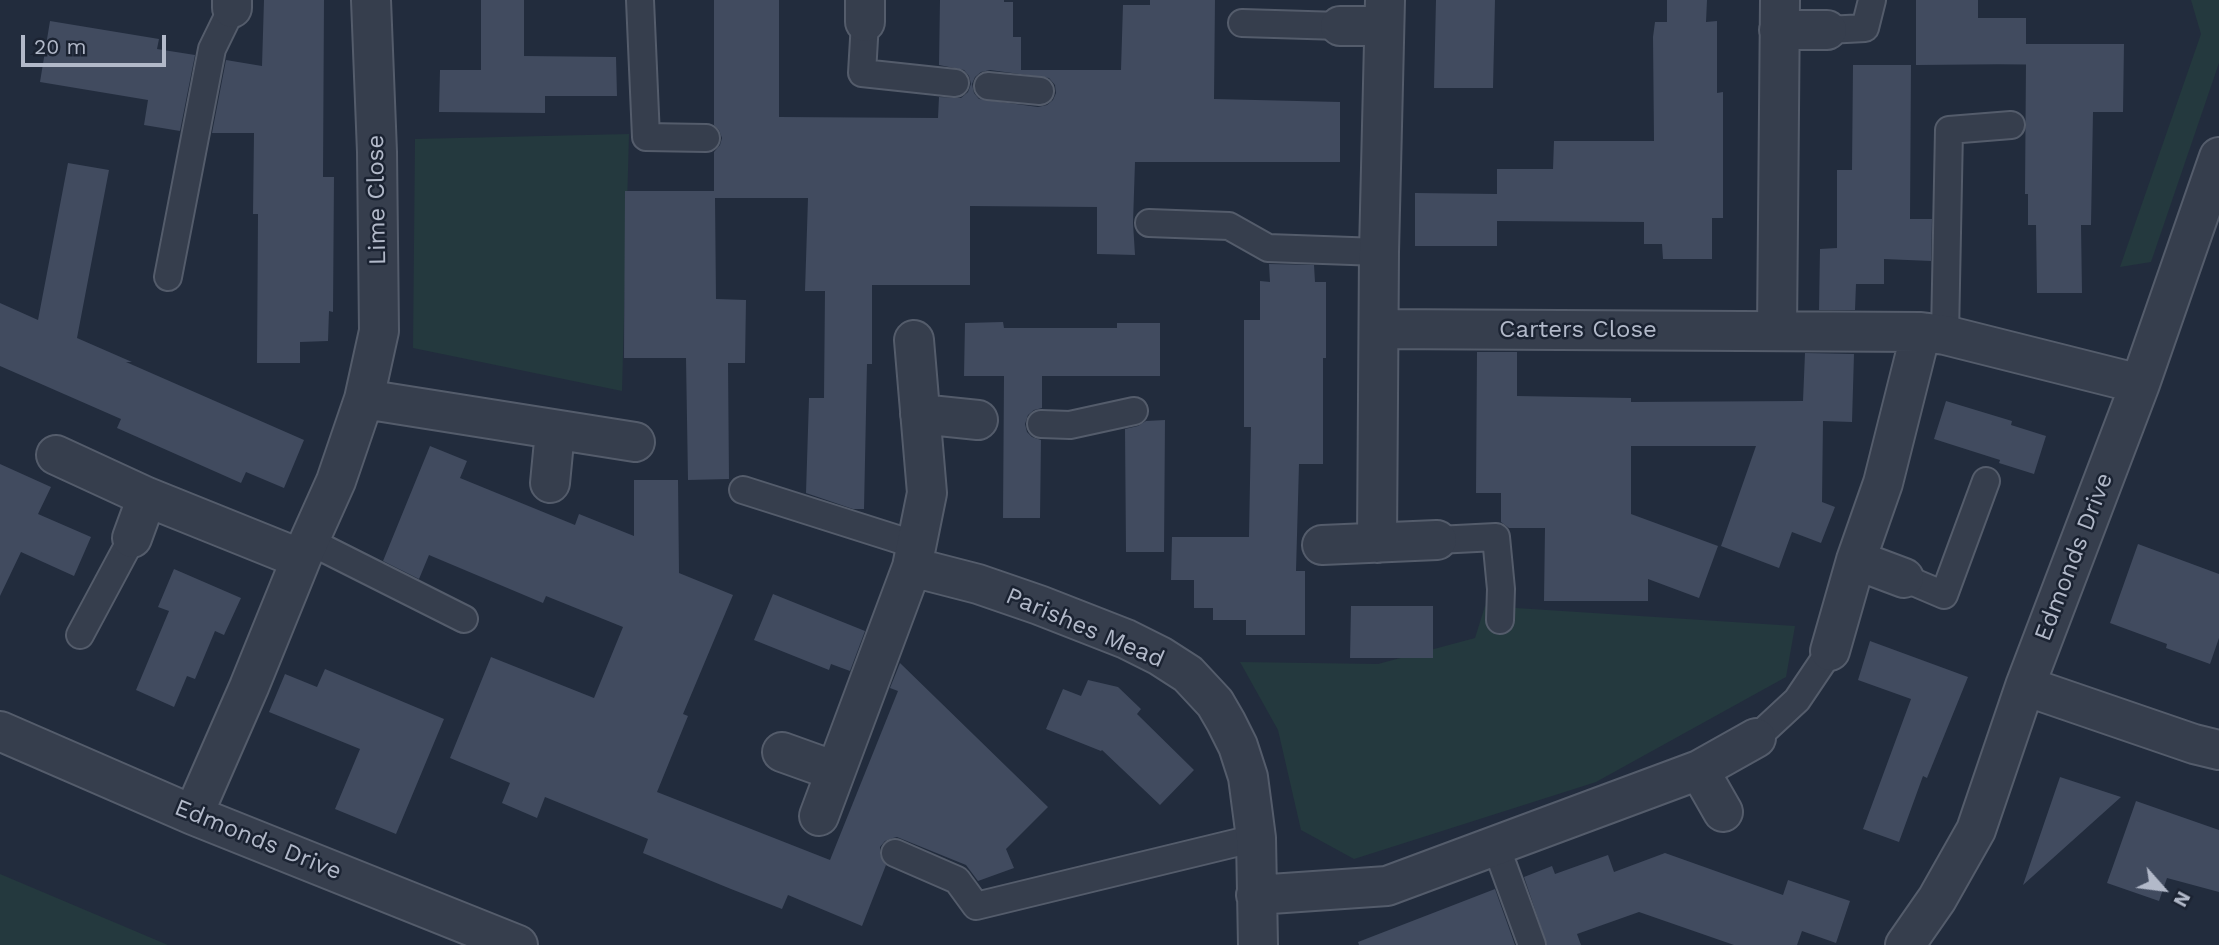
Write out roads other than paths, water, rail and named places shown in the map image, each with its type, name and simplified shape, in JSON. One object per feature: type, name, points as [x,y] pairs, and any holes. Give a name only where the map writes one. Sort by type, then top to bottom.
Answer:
[{"type":"street","name":"Lime Close","points":[[192,815],[336,481],[364,399],[379,331],[377,152],[371,0]]},
{"type":"street","points":[[1340,26],[1384,13],[1377,543]]},
{"type":"street","points":[[1777,331],[1779,15],[1827,30]]},
{"type":"street","name":"Edmonds Drive","points":[[1905,945],[1937,899],[1976,830],[2025,686],[2140,384],[2219,157]]},
{"type":"street","name":"Carters Close","points":[[1380,329],[1933,334],[2140,384]]},
{"type":"street","points":[[1830,651],[1856,560],[1933,334]]},
{"type":"street","points":[[819,816],[914,556],[927,493],[914,340]]},
{"type":"street","points":[[364,399],[635,442]]},
{"type":"street","points":[[920,414],[991,421]]},
{"type":"street","points":[[550,483],[555,431]]},
{"type":"street","points":[[56,455],[148,497],[305,550]]},
{"type":"street","points":[[132,538],[148,497]]},
{"type":"street","points":[[1322,545],[1437,540]]},
{"type":"street","name":"Parishes Mead","points":[[914,556],[978,584],[1126,639],[1188,674],[1214,703],[1238,746],[1248,777],[1256,838],[1258,945]]},
{"type":"street","points":[[1856,560],[1904,578]]},
{"type":"street","points":[[2025,686],[2194,744],[2219,750]]},
{"type":"street","name":"Edmonds Drive","points":[[0,731],[192,815],[518,945]]},
{"type":"street","points":[[1256,895],[1387,886],[1699,769],[1756,738]]},
{"type":"street","points":[[782,752],[835,771]]},
{"type":"street","points":[[1699,769],[1723,812]]},
{"type":"lane","points":[[640,0],[646,137],[706,138]]},
{"type":"lane","points":[[1827,30],[1865,27],[1872,0]]},
{"type":"lane","points":[[168,277],[212,49],[232,4]]},
{"type":"lane","points":[[865,11],[862,74],[955,83]]},
{"type":"lane","points":[[1242,23],[1340,26]]},
{"type":"lane","points":[[988,86],[1040,91]]},
{"type":"lane","points":[[1933,334],[1949,130],[2011,125]]},
{"type":"lane","points":[[1149,223],[1229,226],[1268,248],[1379,252]]},
{"type":"lane","points":[[1041,424],[1070,425],[1134,411]]},
{"type":"lane","points":[[1904,578],[1944,595],[1986,481]]},
{"type":"lane","points":[[743,490],[914,556]]},
{"type":"lane","points":[[1437,540],[1496,537],[1501,589],[1500,620]]},
{"type":"lane","points":[[80,635],[132,538]]},
{"type":"lane","points":[[305,550],[464,619]]},
{"type":"lane","points":[[1756,738],[1797,700],[1830,651]]},
{"type":"lane","points":[[895,853],[957,880],[976,906],[1256,838]]},
{"type":"lane","points":[[1496,846],[1532,945]]}]
